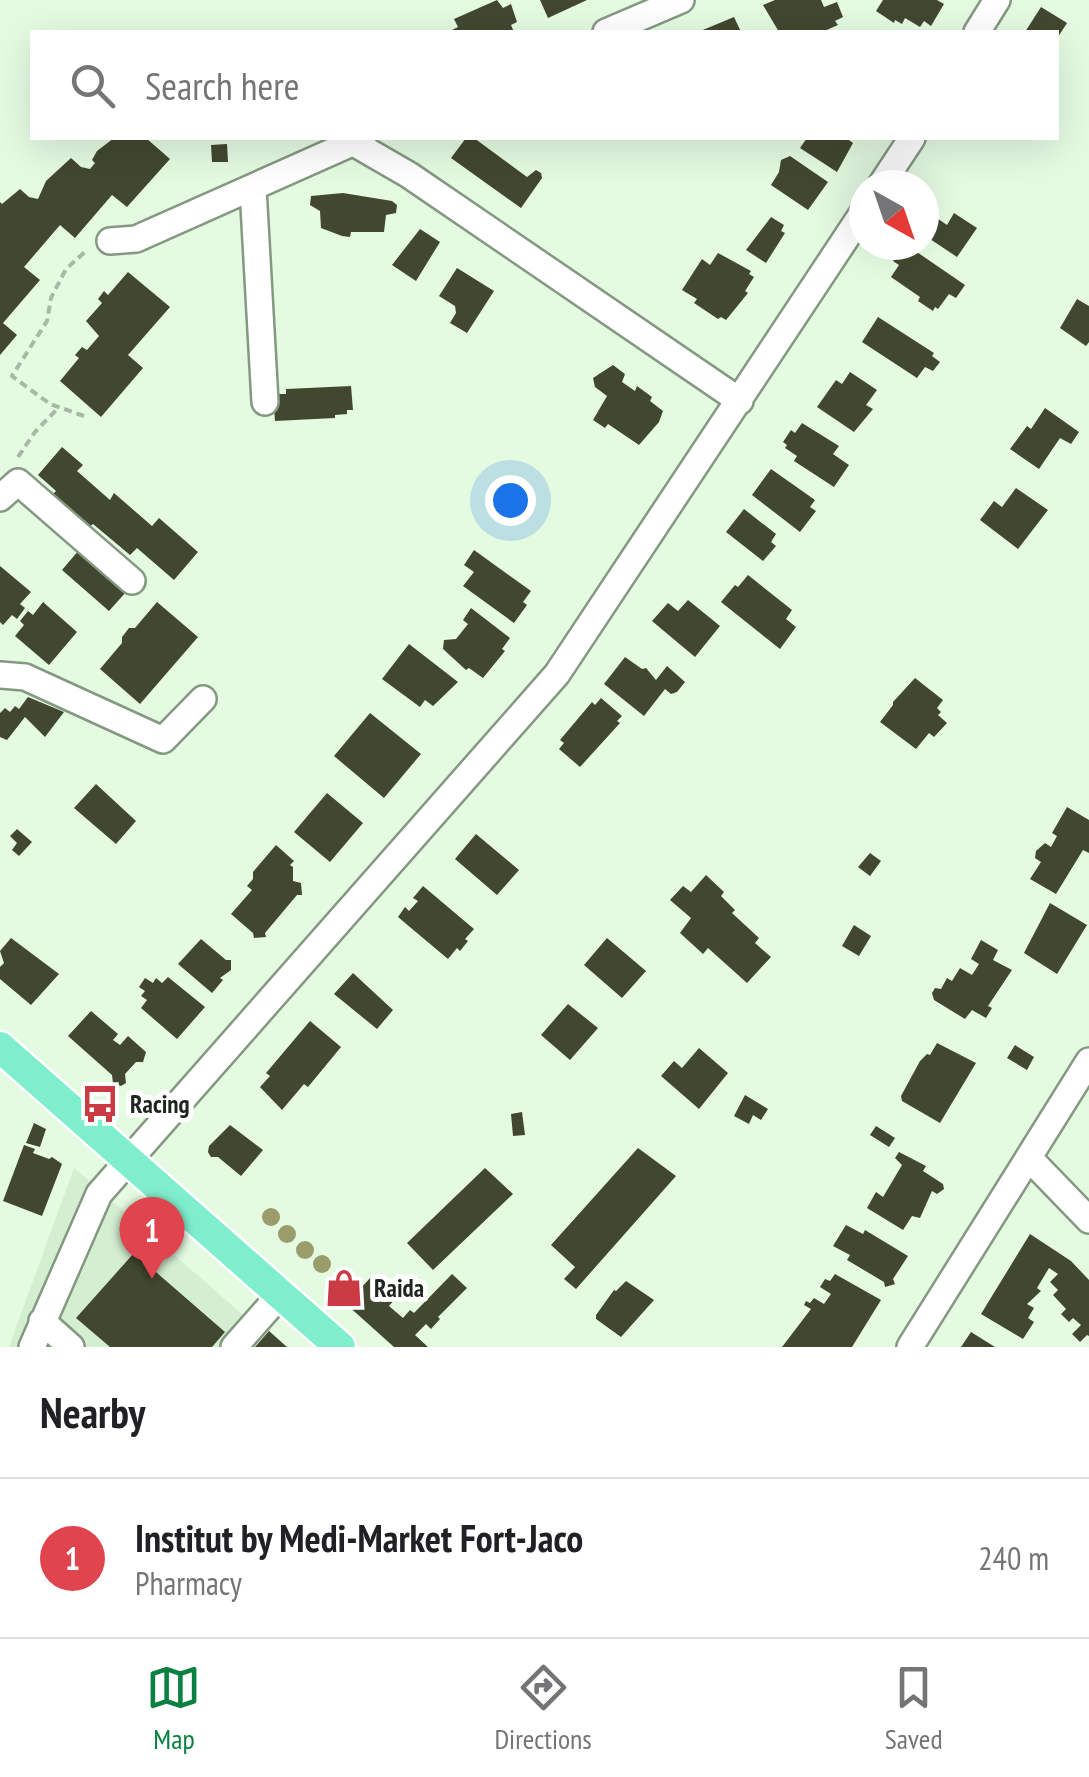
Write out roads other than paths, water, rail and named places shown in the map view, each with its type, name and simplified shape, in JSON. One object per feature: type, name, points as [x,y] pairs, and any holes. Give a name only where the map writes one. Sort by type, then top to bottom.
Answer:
[{"type":"main road","points":[[0,1047],[340,1347]]},
{"type":"street","points":[[611,30],[681,0]]},
{"type":"street","points":[[978,30],[998,0]]},
{"type":"street","points":[[110,241],[136,240],[357,140],[740,401]]},
{"type":"street","points":[[891,170],[911,140]]},
{"type":"street","points":[[254,188],[265,402]]},
{"type":"street","points":[[32,1347],[99,1194],[557,674],[849,235]]},
{"type":"street","points":[[9,490],[132,581]]},
{"type":"street","points":[[0,675],[25,677],[163,740],[203,699]]},
{"type":"street","points":[[910,1347],[1089,1061]]},
{"type":"street","points":[[1030,1158],[1089,1220]]},
{"type":"street","points":[[243,1344],[280,1294]]},
{"type":"street","points":[[42,1321],[72,1347]]},
{"type":"place","name":"Racing","points":[[100,1104]]},
{"type":"place","name":"Institut by Medi-Market Fort-Jaco","points":[[152,1279]]},
{"type":"place","name":"Raida","points":[[344,1288]]}]
